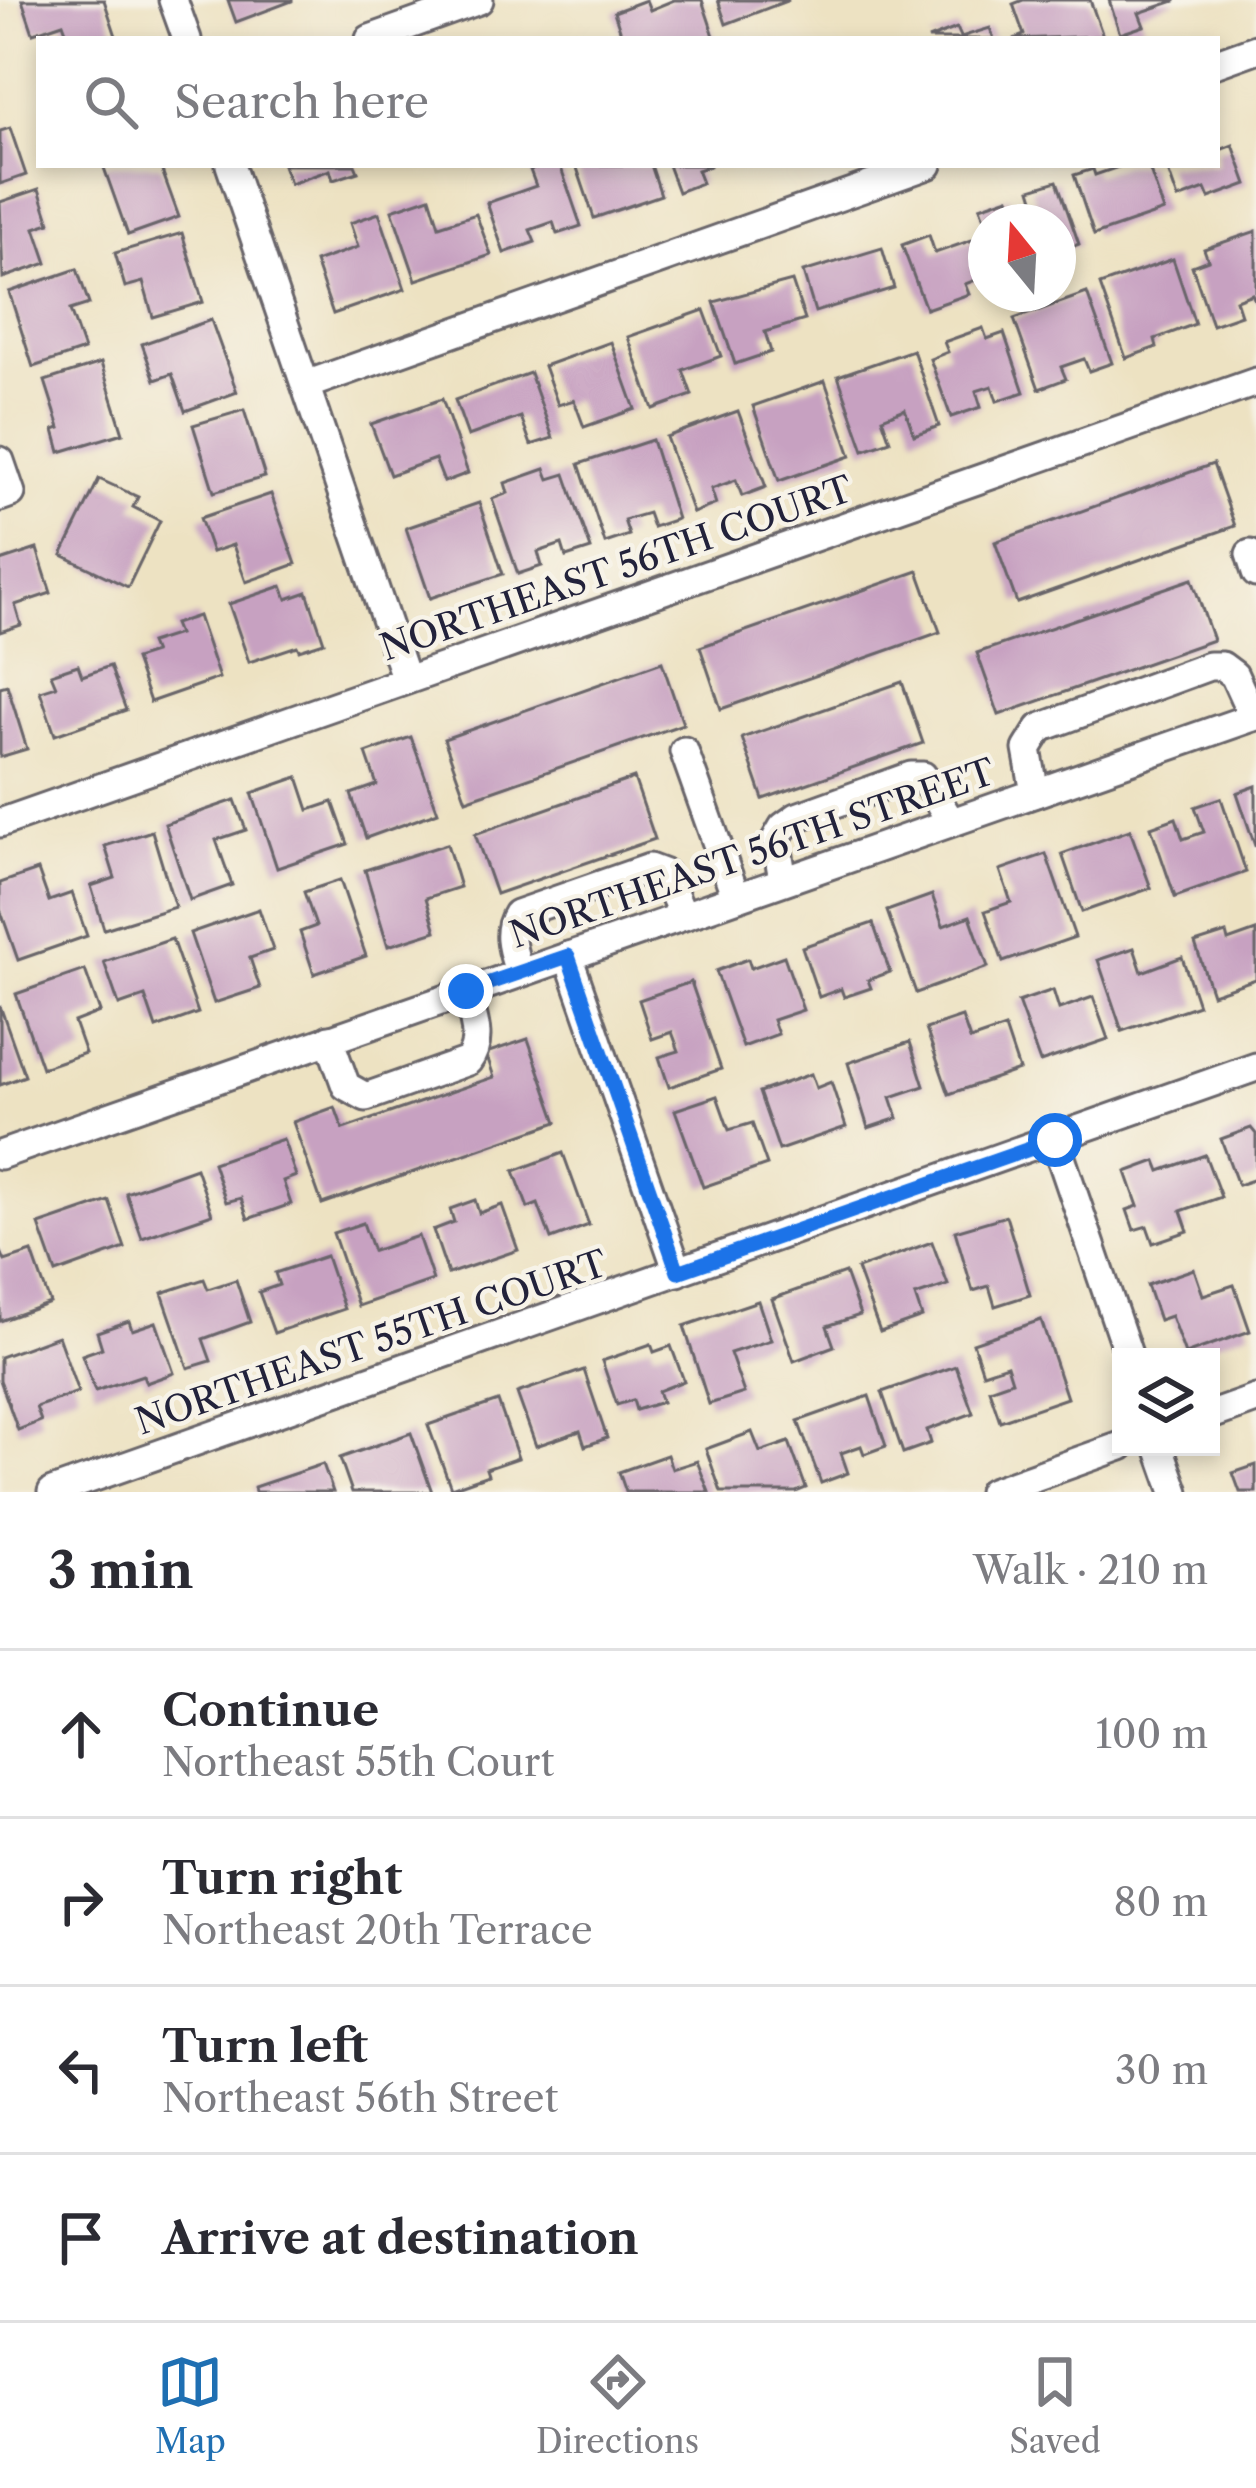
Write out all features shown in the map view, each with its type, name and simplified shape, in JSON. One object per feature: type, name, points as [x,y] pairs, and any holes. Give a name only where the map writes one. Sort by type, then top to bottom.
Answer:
[{"type":"street","points":[[173,0],[186,36]]},
{"type":"street","points":[[378,36],[479,0]]},
{"type":"street","points":[[1220,62],[1256,49]]},
{"type":"street","points":[[231,168],[406,680]]},
{"type":"street","points":[[306,385],[920,168]]},
{"type":"street","name":"NORTHEAST 56TH COURT","points":[[0,823],[1256,382]]},
{"type":"street","points":[[0,461],[5,495]]},
{"type":"street","points":[[1035,793],[1027,748],[1040,728],[1210,666],[1222,666],[1234,675],[1255,717]]},
{"type":"street","name":"NORTHEAST 56TH STREET","points":[[0,1155],[1255,717]]},
{"type":"street","points":[[684,751],[736,897]]},
{"type":"street","points":[[783,880],[776,839],[783,826],[911,776],[923,776],[933,787],[951,822]]},
{"type":"street","points":[[519,973],[510,925],[517,914],[649,868],[665,874],[683,915]]},
{"type":"street","points":[[568,956],[678,1272]]},
{"type":"street","points":[[329,1039],[346,1086],[366,1097],[468,1061],[477,1038],[466,991]]},
{"type":"street","name":"NORTHEAST 55TH COURT","points":[[52,1492],[1256,1067]]},
{"type":"street","points":[[1055,1140],[1126,1348]]},
{"type":"street","points":[[1220,1412],[1256,1399]]},
{"type":"street","points":[[992,1492],[1112,1450]]},
{"type":"street","points":[[1162,1456],[1175,1492]]},
{"type":"building","points":[[22,0],[104,0],[116,36],[68,36],[63,23],[33,33]]},
{"type":"building","points":[[228,0],[292,0],[292,1],[236,22]]},
{"type":"building","points":[[646,0],[650,10],[674,0],[702,0],[714,36],[622,36],[614,12]]},
{"type":"building","points":[[718,0],[789,0],[726,24]]},
{"type":"building","points":[[1090,0],[1103,36],[1022,36],[1013,4]]},
{"type":"building","points":[[1109,0],[1175,1],[1139,13],[1144,26],[1120,34]]},
{"type":"building","points":[[957,28],[961,36],[936,36]]},
{"type":"building","points":[[990,28],[993,36],[964,36]]},
{"type":"building","points":[[10,128],[26,175],[0,184],[0,131]]},
{"type":"building","points":[[1233,145],[1247,184],[1209,198],[1205,189],[1178,199],[1167,168],[1220,168],[1220,150]]},
{"type":"building","points":[[104,168],[161,168],[179,217],[128,235]]},
{"type":"building","points":[[284,168],[356,168],[358,172],[333,180],[330,170],[290,184]]},
{"type":"building","points":[[561,168],[581,226],[557,234],[553,222],[530,230],[535,242],[504,253],[487,203],[536,186],[530,170]]},
{"type":"building","points":[[577,168],[652,168],[661,195],[594,218]]},
{"type":"building","points":[[669,168],[704,168],[697,170],[702,183],[678,192]]},
{"type":"building","points":[[1115,168],[1149,168],[1164,211],[1094,235],[1074,175],[1093,169],[1095,175]]},
{"type":"building","points":[[1057,181],[1065,204],[1029,204],[1035,202],[1031,189]]},
{"type":"building","points":[[39,189],[50,223],[35,228],[47,263],[3,278],[0,202]]},
{"type":"building","points":[[430,197],[439,226],[476,214],[491,255],[416,280],[392,210]]},
{"type":"building","points":[[379,213],[405,289],[333,314],[315,262],[358,247],[350,223]]},
{"type":"building","points":[[1256,231],[1256,303],[1252,294],[1236,300],[1241,315],[1212,325],[1192,266],[1208,260],[1204,249]]},
{"type":"building","points":[[182,233],[203,302],[153,317],[143,282],[125,287],[115,253]]},
{"type":"building","points":[[929,235],[935,253],[968,241],[968,294],[926,309],[902,245]]},
{"type":"building","points":[[882,248],[894,288],[815,312],[803,272]]},
{"type":"building","points":[[1173,259],[1195,324],[1155,339],[1157,347],[1126,358],[1100,285]]},
{"type":"building","points":[[77,269],[89,304],[70,310],[84,350],[33,367],[9,292]]},
{"type":"building","points":[[792,281],[805,320],[765,332],[771,352],[735,364],[714,302]]},
{"type":"building","points":[[1087,293],[1112,363],[1089,371],[1084,359],[1061,367],[1066,379],[1039,389],[1014,319],[1034,312],[1076,312],[1076,297]]},
{"type":"building","points":[[704,310],[721,356],[683,370],[692,395],[653,409],[628,337]]},
{"type":"building","points":[[211,320],[237,392],[185,411],[172,374],[155,380],[142,344]]},
{"type":"building","points":[[983,328],[987,339],[1004,333],[1024,392],[997,401],[992,386],[976,391],[981,407],[951,417],[930,359],[948,352],[944,342]]},
{"type":"building","points":[[611,342],[635,409],[584,427],[574,400],[558,405],[544,366]]},
{"type":"building","points":[[913,350],[939,426],[914,435],[905,409],[882,418],[890,441],[864,450],[838,376]]},
{"type":"building","points":[[101,363],[123,433],[60,452],[54,430],[60,428],[45,381]]},
{"type":"building","points":[[530,373],[553,438],[531,445],[521,417],[468,436],[455,400]]},
{"type":"building","points":[[825,381],[851,456],[779,481],[753,406]]},
{"type":"building","points":[[442,399],[468,473],[444,482],[435,459],[390,475],[371,424]]},
{"type":"building","points":[[244,410],[265,477],[214,492],[193,425]]},
{"type":"building","points":[[738,411],[766,487],[742,496],[736,480],[711,489],[716,504],[693,513],[666,437]]},
{"type":"building","points":[[652,440],[677,519],[653,527],[648,513],[624,520],[629,535],[605,543],[579,464]]},
{"type":"building","points":[[1213,464],[1235,526],[1017,603],[995,542]]},
{"type":"building","points":[[545,469],[549,479],[565,474],[591,549],[566,557],[562,544],[538,552],[542,566],[518,574],[492,499],[508,493],[505,483]]},
{"type":"building","points":[[99,479],[138,497],[133,507],[160,521],[128,587],[62,555]]},
{"type":"building","points":[[271,494],[296,564],[246,582],[233,545],[212,552],[200,518]]},
{"type":"building","points":[[479,503],[503,574],[430,598],[406,528]]},
{"type":"building","points":[[37,549],[51,593],[15,605],[21,625],[0,632],[0,561]]},
{"type":"building","points":[[918,571],[940,632],[721,709],[700,647]]},
{"type":"building","points":[[1192,579],[1213,640],[999,715],[977,653]]},
{"type":"building","points":[[282,586],[287,599],[307,592],[324,642],[249,662],[229,604]]},
{"type":"building","points":[[198,616],[219,678],[150,702],[135,659],[154,653],[150,643],[178,634],[174,624]]},
{"type":"building","points":[[662,662],[683,724],[466,800],[444,739]]},
{"type":"building","points":[[78,665],[82,676],[110,666],[126,710],[55,735],[40,691],[56,686],[51,674]]},
{"type":"building","points":[[902,682],[923,743],[763,799],[742,738]]},
{"type":"building","points":[[7,685],[27,749],[0,757],[0,687]]},
{"type":"building","points":[[411,737],[438,812],[366,838],[351,794],[377,785],[366,753]]},
{"type":"building","points":[[298,777],[309,810],[333,802],[348,844],[277,868],[252,793]]},
{"type":"building","points":[[634,778],[655,839],[496,894],[475,834]]},
{"type":"building","points":[[1256,786],[1256,846],[1255,846],[1237,793]]},
{"type":"building","points":[[1221,798],[1246,872],[1175,897],[1151,827],[1176,818],[1183,839],[1204,832],[1195,807]]},
{"type":"building","points":[[235,800],[246,830],[216,840],[232,885],[190,900],[165,824]]},
{"type":"building","points":[[1130,830],[1151,888],[1082,912],[1062,854]]},
{"type":"building","points":[[152,831],[175,907],[104,929],[91,886],[115,878],[105,846]]},
{"type":"building","points":[[447,844],[460,887],[426,898],[436,931],[388,946],[365,870]]},
{"type":"building","points":[[1046,854],[1075,937],[1003,962],[985,911],[1011,902],[1000,870]]},
{"type":"building","points":[[38,870],[49,901],[72,893],[87,936],[18,960],[0,909],[0,883]]},
{"type":"building","points":[[340,880],[366,956],[314,974],[300,932],[316,926],[304,892]]},
{"type":"building","points":[[932,895],[943,926],[970,916],[988,967],[916,993],[887,911]]},
{"type":"building","points":[[259,909],[273,950],[250,958],[260,988],[214,1003],[190,933]]},
{"type":"building","points":[[873,923],[890,972],[868,980],[871,988],[844,997],[841,989],[819,997],[802,947]]},
{"type":"building","points":[[1256,931],[1256,979],[1212,994],[1195,943],[1226,933],[1228,941]]},
{"type":"building","points":[[172,939],[198,1013],[156,1028],[145,996],[119,1005],[104,962]]},
{"type":"building","points":[[1134,948],[1142,972],[1182,957],[1198,1005],[1122,1031],[1098,960]]},
{"type":"building","points":[[784,956],[803,1010],[773,1020],[778,1034],[743,1047],[716,971],[748,959],[751,968]]},
{"type":"building","points":[[85,970],[100,1012],[74,1022],[85,1053],[42,1068],[16,994]]},
{"type":"building","points":[[691,982],[721,1069],[669,1087],[659,1057],[679,1051],[672,1032],[652,1039],[639,1000]]},
{"type":"building","points":[[1053,990],[1059,1009],[1093,997],[1108,1039],[1040,1062],[1018,1002]]},
{"type":"building","points":[[0,1006],[25,1076],[0,1085]]},
{"type":"building","points":[[962,1017],[970,1040],[1005,1028],[1019,1070],[949,1094],[926,1029]]},
{"type":"building","points":[[528,1039],[557,1122],[322,1204],[293,1122],[335,1107],[343,1129],[494,1077],[486,1053]]},
{"type":"building","points":[[910,1042],[924,1086],[891,1097],[898,1118],[868,1128],[848,1063]]},
{"type":"building","points":[[811,1074],[816,1088],[831,1082],[846,1127],[779,1150],[759,1092]]},
{"type":"building","points":[[717,1096],[729,1130],[752,1123],[767,1165],[703,1187],[675,1110]]},
{"type":"building","points":[[1251,1128],[1256,1134],[1256,1179],[1238,1185],[1221,1139]]},
{"type":"building","points":[[283,1139],[296,1176],[283,1181],[291,1204],[248,1219],[241,1198],[226,1202],[213,1163]]},
{"type":"building","points":[[563,1153],[589,1225],[551,1239],[538,1204],[528,1208],[514,1171]]},
{"type":"building","points":[[1205,1155],[1221,1197],[1181,1211],[1188,1231],[1153,1243],[1147,1226],[1134,1230],[1127,1210],[1138,1206],[1126,1172],[1156,1161],[1160,1171]]},
{"type":"building","points":[[196,1168],[212,1214],[142,1238],[126,1193]]},
{"type":"building","points":[[475,1200],[479,1213],[502,1205],[518,1250],[448,1274],[433,1230],[454,1222],[450,1209]]},
{"type":"building","points":[[109,1201],[125,1248],[56,1273],[39,1225]]},
{"type":"building","points":[[1006,1216],[1030,1295],[995,1306],[989,1286],[973,1291],[955,1231]]},
{"type":"building","points":[[363,1223],[373,1251],[418,1236],[433,1280],[358,1306],[333,1233]]},
{"type":"building","points":[[932,1242],[948,1285],[915,1296],[922,1317],[880,1332],[857,1269]]},
{"type":"building","points":[[0,1249],[5,1261],[32,1252],[50,1303],[0,1321]]},
{"type":"building","points":[[326,1256],[344,1309],[274,1333],[259,1292],[279,1285],[275,1273]]},
{"type":"building","points":[[1194,1269],[1203,1295],[1234,1285],[1250,1331],[1202,1348],[1183,1348],[1171,1316],[1159,1320],[1147,1285]]},
{"type":"building","points":[[845,1273],[860,1315],[827,1326],[834,1346],[794,1361],[772,1299]]},
{"type":"building","points":[[204,1279],[208,1289],[236,1280],[250,1322],[203,1339],[211,1361],[188,1368],[162,1293]]},
{"type":"building","points":[[758,1301],[771,1340],[730,1353],[744,1393],[709,1404],[684,1326]]},
{"type":"building","points":[[1041,1320],[1067,1398],[1000,1421],[989,1389],[1012,1381],[1007,1365],[983,1373],[973,1343]]},
{"type":"building","points":[[129,1321],[132,1330],[156,1322],[174,1373],[146,1383],[143,1375],[95,1391],[82,1355],[102,1348],[97,1332]]},
{"type":"building","points":[[58,1336],[78,1392],[36,1407],[41,1421],[18,1430],[0,1380],[0,1357]]},
{"type":"building","points":[[651,1344],[654,1352],[671,1346],[684,1381],[658,1391],[662,1402],[636,1410],[633,1400],[617,1405],[602,1361]]},
{"type":"building","points":[[956,1366],[973,1413],[927,1430],[931,1443],[903,1453],[882,1392]]},
{"type":"building","points":[[584,1370],[607,1438],[585,1446],[580,1431],[536,1446],[517,1393]]},
{"type":"building","points":[[869,1396],[886,1446],[864,1454],[861,1446],[841,1453],[848,1473],[821,1483],[798,1421]]},
{"type":"building","points":[[498,1401],[518,1458],[451,1488],[428,1425]]},
{"type":"building","points":[[752,1432],[760,1452],[789,1442],[806,1488],[721,1492],[706,1449]]},
{"type":"building","points":[[411,1433],[432,1492],[352,1492],[340,1458]]},
{"type":"building","points":[[667,1455],[672,1469],[697,1461],[709,1492],[626,1492],[619,1472]]},
{"type":"building","points":[[323,1464],[333,1492],[255,1492],[254,1487]]},
{"type":"building","points":[[1256,1465],[1256,1492],[1240,1492],[1233,1473]]},
{"type":"route","points":[[466,991],[568,956],[678,1272],[1055,1140]]}]
